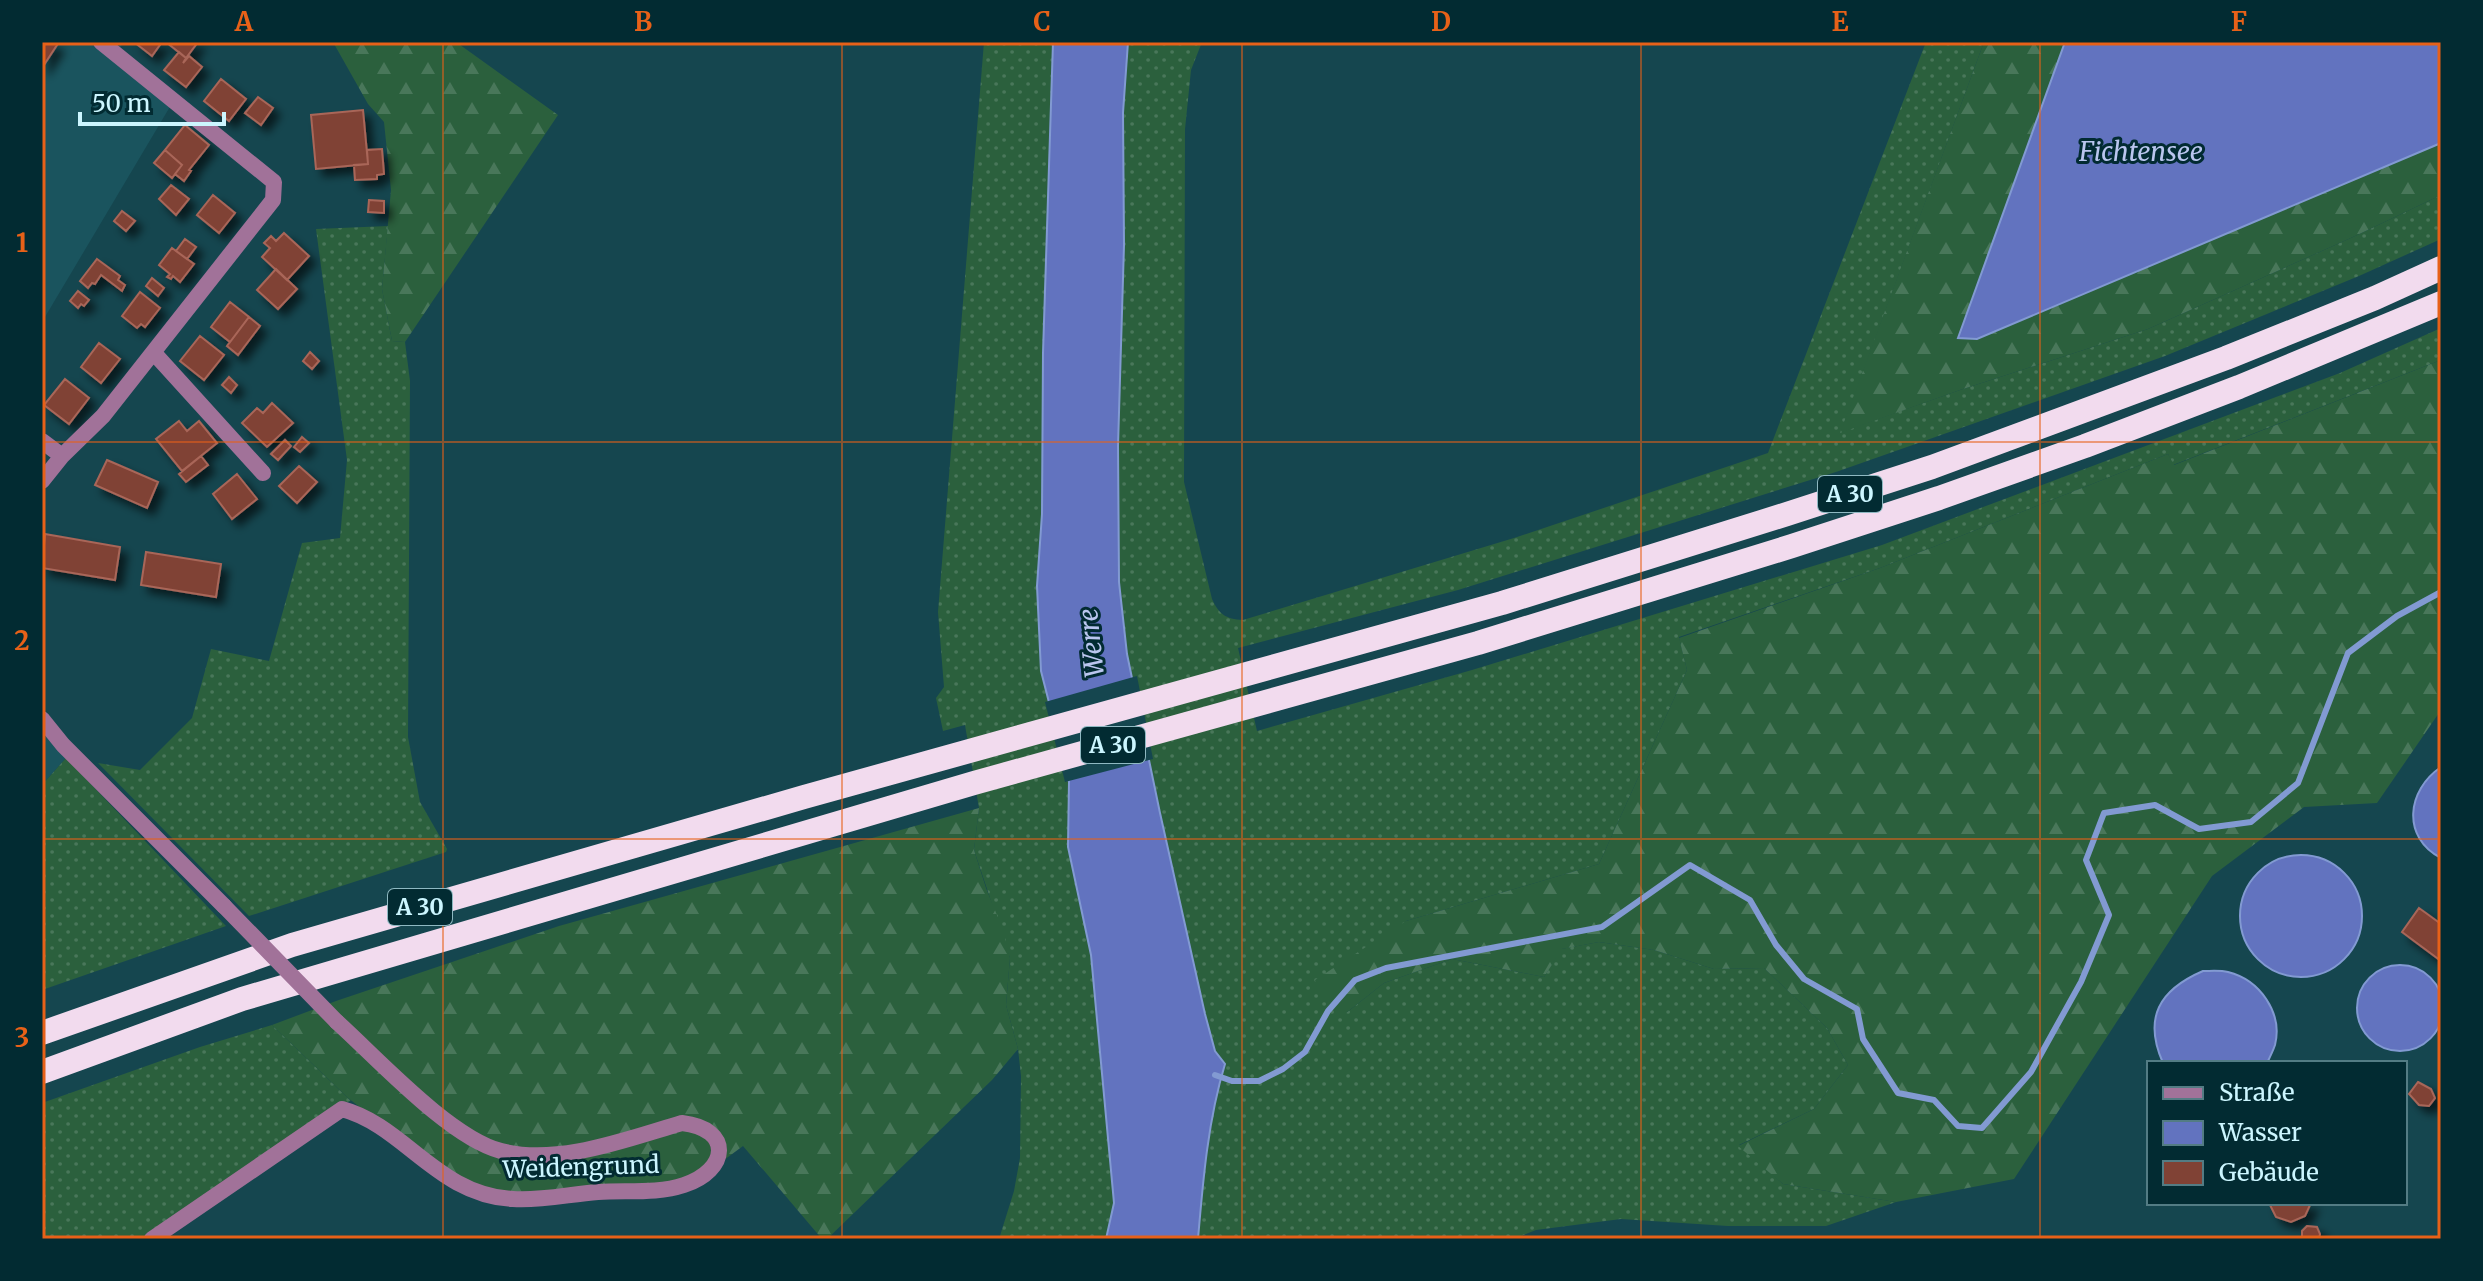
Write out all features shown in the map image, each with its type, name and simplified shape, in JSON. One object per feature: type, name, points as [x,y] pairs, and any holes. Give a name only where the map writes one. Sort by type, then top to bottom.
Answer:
[{"type":"highway","name":"A 30","points":[[42,1033],[292,945],[571,863],[1502,603],[1932,467],[2226,358],[2441,268]]},
{"type":"highway","name":"A 30","points":[[42,1072],[242,999],[974,783],[1544,623],[1939,498],[2239,387],[2441,303]]},
{"type":"street","points":[[42,481],[62,456],[103,416],[273,200],[274,182],[101,42]]},
{"type":"street","points":[[154,353],[263,473]]},
{"type":"street","points":[[42,441],[62,456]]},
{"type":"street","name":"Weidengrund","points":[[42,719],[63,745],[337,1022],[438,1115],[468,1135],[499,1151],[535,1156],[589,1149],[682,1123],[693,1124],[713,1136],[718,1145],[716,1164],[706,1176],[682,1186],[511,1199],[472,1190],[436,1170],[363,1115],[342,1109],[152,1239]]},
{"type":"shaded area","points":[[42,42],[124,42],[113,57],[171,105],[42,322]]},
{"type":"shaded area","points":[[42,730],[66,758],[42,785]]},
{"type":"green space","points":[[333,42],[456,42],[558,115],[405,342],[392,341],[382,289],[391,190],[384,122],[368,104]]},
{"type":"green space","points":[[984,42],[1053,42],[1042,514],[1037,586],[1069,781],[1068,847],[1091,955],[1114,1203],[1106,1239],[999,1239],[1014,1191],[1020,1158],[1021,1076],[1018,1049],[1006,1005],[1010,958],[974,850],[979,808],[965,725],[943,731],[936,698],[944,687],[938,612]]},
{"type":"green space","points":[[1128,42],[1202,42],[1191,70],[1185,129],[1184,482],[1212,599],[1223,615],[1243,620],[1514,538],[1768,453],[1926,42],[1984,42],[1841,432],[2148,329],[2441,195],[2441,239],[2165,356],[1836,472],[1458,590],[1238,648],[1257,731],[1472,670],[1882,545],[2340,373],[2441,328],[2441,360],[2173,465],[2168,454],[1880,568],[1679,637],[1687,670],[1599,864],[1406,921],[1346,1013],[1384,983],[1452,959],[1544,977],[1561,949],[1599,942],[1654,950],[1714,969],[1764,968],[1827,1028],[1848,1065],[1814,1109],[1739,1145],[1783,1184],[1896,1202],[1826,1226],[1728,1226],[1621,1219],[1536,1230],[1513,1239],[1198,1239],[1210,1128],[1225,1064],[1215,1051],[1205,1014],[1160,813],[1127,654],[1119,582],[1123,113]]},
{"type":"green space","points":[[1984,42],[2065,42],[1959,338],[1978,339],[2441,143],[2441,195],[2148,329],[1840,433]]},
{"type":"green space","points":[[388,226],[382,289],[392,341],[405,342],[410,381],[408,737],[420,802],[447,849],[446,852],[249,916],[98,763],[140,770],[192,718],[211,649],[269,661],[302,543],[340,538],[347,460],[316,229]]},
{"type":"green space","points":[[2441,360],[2441,710],[2377,803],[2304,807],[2212,876],[2014,1179],[1896,1202],[1783,1184],[1738,1146],[1814,1109],[1848,1065],[1827,1028],[1764,968],[1714,969],[1654,950],[1599,942],[1562,949],[1544,977],[1452,959],[1384,983],[1346,1013],[1320,995],[1315,980],[1406,921],[1599,864],[1687,670],[1679,638],[1880,568],[2168,454],[2174,465]]},
{"type":"green space","points":[[66,758],[226,926],[42,990],[42,785]]},
{"type":"green space","points":[[979,808],[974,850],[1010,958],[1006,1005],[1018,1049],[992,1080],[827,1239],[822,1239],[743,1146],[724,1160],[679,1181],[511,1197],[439,1169],[348,1098],[272,1025],[559,926]]},
{"type":"green space","points":[[272,1025],[351,1101],[340,1104],[141,1239],[42,1239],[42,1103]]},
{"type":"water","name":"Werre","points":[[1053,42],[1128,42],[1123,113],[1119,582],[1127,654],[1160,813],[1205,1014],[1215,1051],[1225,1064],[1210,1128],[1198,1239],[1106,1239],[1114,1203],[1091,955],[1068,847],[1069,781],[1041,671],[1037,586],[1042,514],[1043,353]]},
{"type":"water","name":"Fichtensee","points":[[2065,42],[2441,42],[2441,143],[1977,339],[1958,338]]},
{"type":"water","points":[[2441,767],[2441,858],[2419,838],[2413,813],[2421,788]]},
{"type":"water","points":[[2301,855],[2324,860],[2344,873],[2357,893],[2362,916],[2357,939],[2344,959],[2324,972],[2301,977],[2278,972],[2258,959],[2245,939],[2240,916],[2245,893],[2258,873],[2278,860]]},
{"type":"water","points":[[2400,965],[2417,968],[2431,977],[2440,991],[2443,1008],[2440,1025],[2431,1039],[2417,1048],[2400,1051],[2383,1048],[2369,1039],[2360,1025],[2357,1008],[2360,991],[2369,977],[2383,968]]},
{"type":"water","points":[[2203,971],[2225,971],[2240,976],[2259,990],[2276,1021],[2275,1045],[2268,1061],[2162,1061],[2157,1047],[2155,1019],[2166,997]]},
{"type":"pier","points":[[1137,676],[1153,759],[1065,782],[1045,702]]},
{"type":"building","points":[[42,42],[57,45],[42,68]]},
{"type":"building","points":[[134,42],[162,42],[152,56]]},
{"type":"building","points":[[166,42],[198,42],[186,58]]},
{"type":"building","points":[[179,52],[186,58],[183,63],[189,56],[202,67],[186,87],[164,70]]},
{"type":"building","points":[[221,79],[246,99],[229,121],[204,101]]},
{"type":"building","points":[[258,97],[273,108],[261,125],[245,113]]},
{"type":"building","points":[[363,110],[368,164],[316,169],[311,115]]},
{"type":"building","points":[[185,125],[209,145],[184,181],[175,174],[182,165],[165,150]]},
{"type":"building","points":[[382,149],[384,174],[377,175],[377,179],[355,180],[354,165],[368,164],[367,150]]},
{"type":"building","points":[[165,150],[182,165],[172,178],[154,163]]},
{"type":"building","points":[[171,185],[189,199],[176,215],[159,199]]},
{"type":"building","points":[[213,195],[235,213],[219,233],[197,215]]},
{"type":"building","points":[[369,200],[384,201],[384,213],[368,212]]},
{"type":"building","points":[[122,211],[135,221],[126,231],[114,221]]},
{"type":"building","points":[[284,233],[309,256],[287,280],[262,257],[270,248],[264,243],[271,236],[276,241]]},
{"type":"building","points":[[185,239],[196,247],[187,259],[176,251]]},
{"type":"building","points":[[172,248],[194,264],[180,282],[173,276],[171,279],[167,277],[170,274],[159,265]]},
{"type":"building","points":[[97,259],[120,276],[118,280],[125,285],[122,291],[101,275],[88,288],[80,281]]},
{"type":"building","points":[[276,269],[297,289],[278,309],[257,290]]},
{"type":"building","points":[[152,278],[164,288],[158,296],[146,286]]},
{"type":"building","points":[[78,291],[89,300],[78,308],[70,301]]},
{"type":"building","points":[[140,292],[160,308],[145,327],[141,324],[137,328],[122,316]]},
{"type":"building","points":[[230,302],[249,317],[230,342],[211,327]]},
{"type":"building","points":[[249,317],[260,326],[238,355],[227,346]]},
{"type":"building","points":[[200,336],[224,355],[204,380],[180,361]]},
{"type":"building","points":[[99,343],[120,359],[101,383],[81,367]]},
{"type":"building","points":[[310,352],[319,361],[312,369],[303,361]]},
{"type":"building","points":[[229,377],[237,385],[231,393],[222,385]]},
{"type":"building","points":[[65,379],[89,398],[69,424],[44,405]]},
{"type":"building","points":[[272,403],[293,423],[267,447],[242,423],[257,408],[263,413]]},
{"type":"building","points":[[179,421],[187,431],[199,421],[217,443],[182,471],[156,439]]},
{"type":"building","points":[[302,437],[309,443],[300,452],[294,447]]},
{"type":"building","points":[[285,440],[291,446],[278,460],[271,454]]},
{"type":"building","points":[[201,456],[208,465],[186,482],[179,474]]},
{"type":"building","points":[[107,460],[158,482],[147,508],[95,485]]},
{"type":"building","points":[[299,466],[317,482],[297,503],[279,486]]},
{"type":"building","points":[[237,474],[257,499],[232,519],[213,494]]},
{"type":"building","points":[[45,534],[120,547],[115,580],[42,568]]},
{"type":"building","points":[[146,552],[221,564],[216,597],[141,585]]},
{"type":"building","points":[[2419,908],[2441,924],[2441,961],[2402,932]]},
{"type":"building","points":[[2418,1082],[2431,1089],[2435,1098],[2429,1106],[2419,1105],[2409,1094]]},
{"type":"building","points":[[2270,1205],[2310,1205],[2305,1216],[2291,1222],[2276,1217]]},
{"type":"building","points":[[2307,1226],[2317,1227],[2319,1239],[2302,1239],[2302,1231]]},
{"type":"waterway","points":[[1215,1075],[1232,1081],[1259,1081],[1283,1069],[1305,1052],[1328,1011],[1355,980],[1386,968],[1602,927],[1690,865],[1750,900],[1776,945],[1804,979],[1857,1009],[1863,1039],[1898,1093],[1934,1100],[1958,1126],[1982,1128],[2031,1072],[2081,982],[2109,915],[2086,860],[2104,813],[2155,805],[2199,829],[2251,822],[2298,783],[2348,653],[2397,616],[2441,592]]}]
